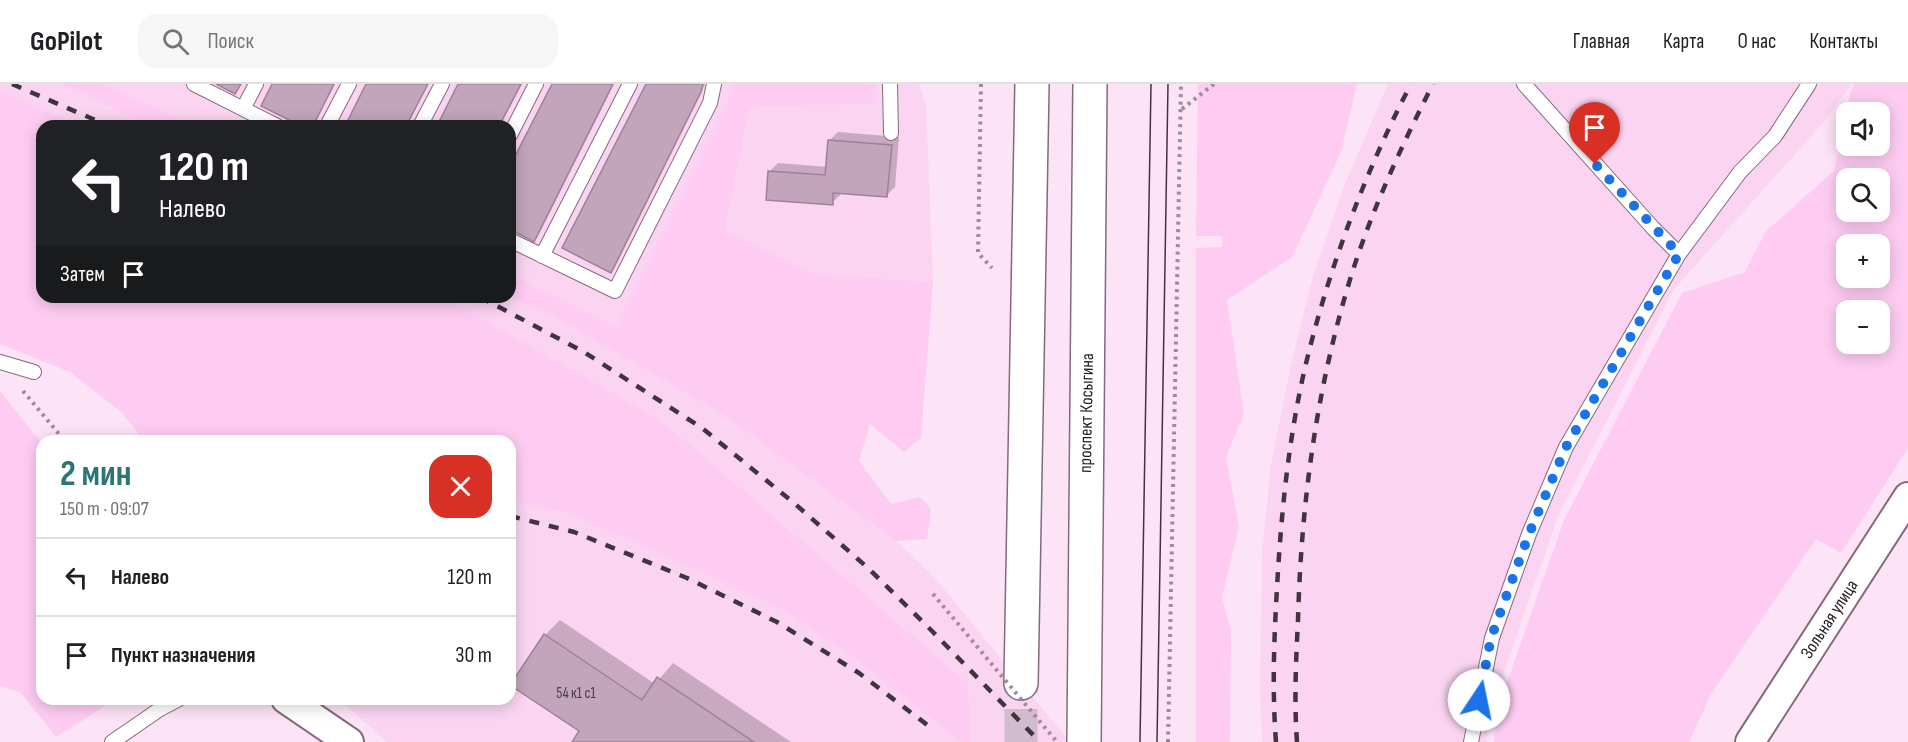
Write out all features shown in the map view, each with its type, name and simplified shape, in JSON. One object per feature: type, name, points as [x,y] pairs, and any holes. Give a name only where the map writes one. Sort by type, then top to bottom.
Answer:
[{"type":"main road","points":[[1022,683],[1032,84]]},
{"type":"main road","name":"проспект Косыгина","points":[[1084,742],[1090,84]]},
{"type":"street","name":"Зольная улица","points":[[1749,742],[1908,497]]},
{"type":"street","points":[[295,705],[349,742]]},
{"type":"lane","points":[[194,84],[264,120]]},
{"type":"lane","points":[[243,110],[256,84]]},
{"type":"lane","points":[[330,120],[349,84]]},
{"type":"lane","points":[[423,120],[442,84]]},
{"type":"lane","points":[[516,123],[536,84]]},
{"type":"lane","points":[[542,256],[630,84]]},
{"type":"lane","points":[[516,243],[615,291],[710,103],[714,84]]},
{"type":"lane","points":[[890,84],[891,133]]},
{"type":"lane","points":[[1524,84],[1679,254]]},
{"type":"lane","points":[[1471,742],[1491,638],[1533,523],[1566,447],[1679,254],[1740,172],[1775,136],[1809,84]]},
{"type":"lane","points":[[0,362],[34,372]]},
{"type":"lane","points":[[112,742],[168,705]]},
{"type":"path","points":[[981,84],[978,253],[992,268]]},
{"type":"path","points":[[1168,742],[1181,84]]},
{"type":"path","points":[[1182,110],[1214,84]]},
{"type":"path","points":[[21,389],[59,435]]},
{"type":"path","points":[[933,594],[1057,742]]},
{"type":"shaded area","points":[[0,84],[61,84],[137,120],[68,120],[0,90]]},
{"type":"shaded area","points":[[61,84],[104,84],[183,120],[137,120]]},
{"type":"shaded area","points":[[104,84],[734,84],[723,112],[616,326],[516,277],[516,120],[183,120]]},
{"type":"shaded area","points":[[734,84],[876,84],[875,104],[750,107],[725,230],[815,274],[933,282],[921,438],[904,452],[870,424],[859,461],[891,504],[920,497],[931,509],[927,539],[896,541],[722,414],[551,315],[516,299],[516,277],[616,326],[723,112]]},
{"type":"shaded area","points":[[876,84],[919,84],[926,105],[933,282],[815,274],[725,230],[750,107],[874,104]]},
{"type":"shaded area","points":[[1198,84],[1357,84],[1341,152],[1292,257],[1227,300],[1244,414],[1226,457],[1239,527],[1222,597],[1231,632],[1230,742],[1196,742],[1196,248],[1222,247],[1222,236],[1196,236]]},
{"type":"shaded area","points":[[1388,84],[1852,84],[1839,102],[1836,102],[1836,106],[1823,123],[1674,289],[1558,516],[1490,712],[1486,742],[1262,742],[1260,687],[1262,555],[1271,464],[1290,369],[1313,276],[1346,181]]},
{"type":"shaded area","points":[[1854,84],[1908,84],[1908,448],[1841,553],[1816,539],[1711,694],[1689,742],[1494,742],[1497,711],[1564,520],[1682,293],[1745,272],[1766,231],[1834,171],[1837,156],[1890,156],[1890,102],[1848,102]]},
{"type":"shaded area","points":[[0,90],[68,120],[36,120],[36,303],[455,303],[660,420],[968,683],[971,742],[962,742],[847,653],[777,607],[571,514],[516,502],[516,435],[140,435],[121,412],[70,372],[0,344]]},
{"type":"shaded area","points":[[516,299],[551,315],[722,414],[896,541],[934,577],[1070,742],[971,742],[968,683],[660,421],[454,303],[516,303]]},
{"type":"shaded area","points":[[0,391],[36,436],[36,705],[107,705],[56,737],[21,693],[0,685]]},
{"type":"shaded area","points":[[516,502],[571,514],[777,607],[847,653],[962,742],[387,742],[346,705],[516,705]]},
{"type":"building","points":[[216,84],[241,84],[235,94]]},
{"type":"building","points":[[272,84],[334,84],[316,120],[289,120],[261,106]]},
{"type":"building","points":[[366,84],[428,84],[409,120],[348,120]]},
{"type":"building","points":[[458,84],[521,84],[502,120],[440,120]]},
{"type":"building","points":[[552,84],[613,84],[534,242],[516,232],[516,154]]},
{"type":"building","points":[[646,84],[703,84],[611,273],[562,248]]},
{"type":"building","points":[[828,140],[892,145],[887,197],[833,193],[833,205],[766,200],[768,171],[825,175]]},
{"type":"building","points":[[544,634],[642,700],[657,677],[754,742],[572,742],[579,731],[516,689],[516,676]]},
{"type":"tunnel","points":[[1021,683],[1021,742]]},
{"type":"tram line","points":[[1140,742],[1151,84]]},
{"type":"tram line","points":[[1157,742],[1168,84]]},
{"type":"railway","points":[[12,84],[95,120]]},
{"type":"railway","points":[[1276,742],[1274,665],[1279,561],[1286,480],[1298,399],[1313,335],[1336,261],[1378,153],[1411,84]]},
{"type":"railway","points":[[1297,742],[1296,666],[1302,537],[1306,496],[1326,373],[1354,266],[1396,160],[1433,84]]},
{"type":"railway","points":[[491,303],[584,352],[702,428],[794,503],[868,568],[1040,742]]},
{"type":"railway","points":[[516,518],[574,532],[687,578],[777,622],[859,673],[930,727]]},
{"type":"route","points":[[1479,700],[1491,638],[1529,534],[1566,447],[1679,254],[1595,164]]}]
